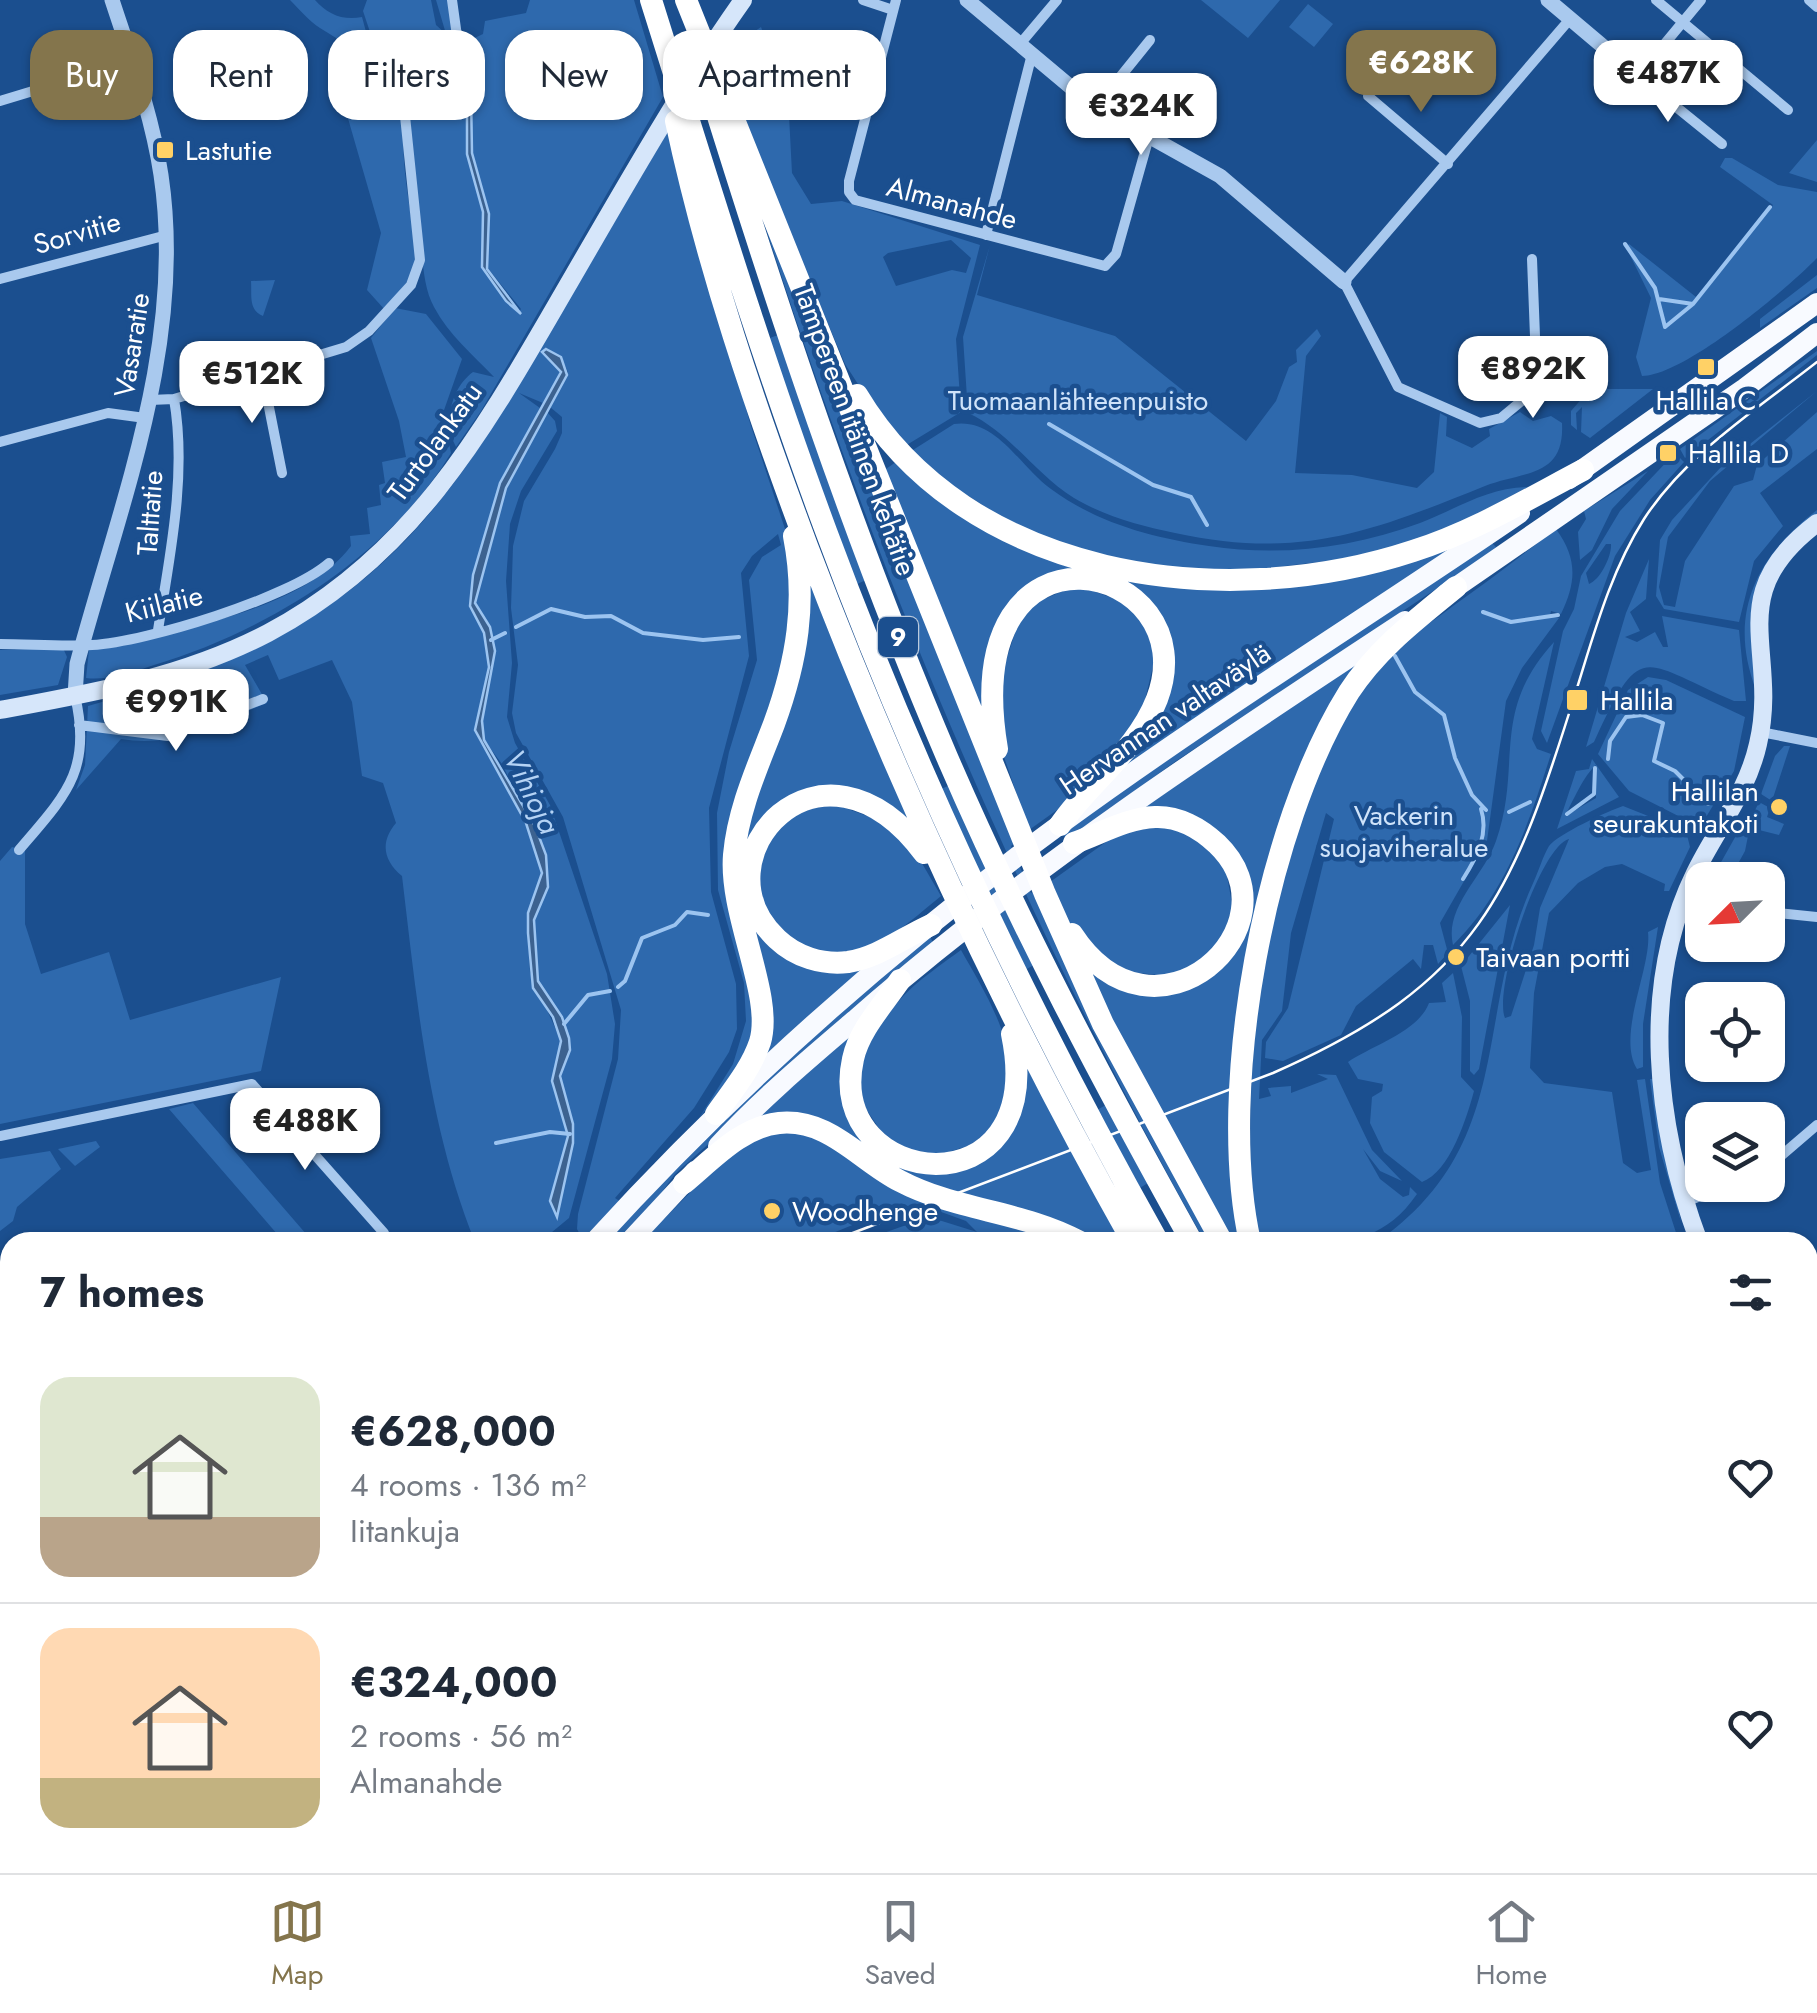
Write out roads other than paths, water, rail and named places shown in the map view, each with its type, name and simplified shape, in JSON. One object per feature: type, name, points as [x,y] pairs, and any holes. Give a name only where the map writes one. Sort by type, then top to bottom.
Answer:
[{"type":"highway","points":[[651,0],[709,256],[792,503],[862,684],[948,884],[1007,1006],[1128,1232]]},
{"type":"highway","name":"9","points":[[651,0],[775,388],[882,676],[1011,964],[1153,1232]]},
{"type":"highway","points":[[684,0],[1045,894],[1104,1024],[1217,1232]]},
{"type":"highway","name":"Tampereen itäinen kehätie","points":[[684,0],[802,378],[922,696],[1036,950],[1187,1232]]},
{"type":"highway","name":"Hervannan valtaväylä","points":[[638,1232],[734,1128],[1067,839],[1817,303]]},
{"type":"highway","name":"Hervannan valtaväylä","points":[[603,1232],[716,1114],[931,924],[1456,586],[1745,388],[1817,333]]},
{"type":"highway","points":[[822,335],[883,436],[943,494],[1016,537],[1120,568],[1204,579],[1250,580],[1371,563],[1452,537],[1584,470]]},
{"type":"highway","points":[[716,1114],[754,1056],[762,1030],[759,992],[736,906],[734,856],[745,798],[786,688],[799,638],[800,595],[792,503]]},
{"type":"highway","points":[[1015,821],[992,725],[996,645],[1009,616],[1030,595],[1060,582],[1093,579],[1121,588],[1144,608],[1162,646],[1164,674],[1152,712],[1067,839]]},
{"type":"highway","points":[[1249,1232],[1241,1177],[1243,1063],[1258,950],[1281,855],[1321,745],[1350,691],[1394,638],[1456,586]]},
{"type":"highway","points":[[931,924],[861,959],[838,963],[802,956],[771,933],[754,904],[749,873],[756,844],[788,809],[812,798],[849,795],[885,810],[906,830],[948,884]]},
{"type":"highway","points":[[1045,894],[1088,956],[1128,982],[1157,987],[1185,982],[1211,966],[1231,942],[1238,922],[1238,884],[1223,850],[1196,828],[1178,820],[1139,819],[1067,839]]},
{"type":"highway","points":[[900,980],[859,1042],[851,1076],[856,1112],[866,1130],[907,1160],[955,1163],[1000,1135],[1018,1091],[1007,1006]]},
{"type":"highway","points":[[677,1190],[752,1130],[798,1123],[833,1135],[910,1186],[1057,1232]]},
{"type":"main road","name":"Turtolankatu","points":[[0,710],[75,696],[194,665],[269,632],[352,577],[396,538],[451,478],[490,419],[648,148],[740,5]]},
{"type":"main road","points":[[1701,862],[1743,791],[1761,732],[1764,688],[1758,628],[1762,594],[1781,555],[1817,523]]},
{"type":"main road","points":[[1685,923],[1666,968],[1660,1054],[1667,1132],[1695,1232]]},
{"type":"street","name":"Vasaratie","points":[[112,0],[122,30]]},
{"type":"street","points":[[150,400],[174,399],[346,347],[370,331],[419,272],[404,122],[419,74],[458,33],[452,0]]},
{"type":"street","points":[[863,0],[894,5]]},
{"type":"street","points":[[966,0],[1096,108],[1220,176],[1344,282],[1398,387],[1466,419],[1487,423],[1506,415],[1537,388],[1532,260]]},
{"type":"street","points":[[986,234],[1026,49],[1057,0]]},
{"type":"street","points":[[1548,0],[1722,144]]},
{"type":"street","points":[[1656,0],[1788,110]]},
{"type":"street","points":[[1638,76],[1700,0]]},
{"type":"street","points":[[1809,0],[1817,7]]},
{"type":"street","name":"Almanahde","points":[[894,5],[849,192],[859,202],[1096,266],[1108,264],[1116,254],[1149,137]]},
{"type":"street","points":[[1344,282],[1570,18]]},
{"type":"street","points":[[1096,108],[1150,40]]},
{"type":"street","points":[[0,101],[30,92]]},
{"type":"street","points":[[1368,96],[1448,164]]},
{"type":"street","name":"Vasaratie","points":[[75,696],[74,679],[82,644],[150,400],[166,318],[167,234],[158,151],[149,120]]},
{"type":"street","name":"Sorvitie","points":[[0,279],[167,234]]},
{"type":"street","points":[[262,372],[282,472]]},
{"type":"street","name":"Talttatie","points":[[158,630],[175,501],[178,423],[174,399]]},
{"type":"street","points":[[0,442],[108,413],[145,418]]},
{"type":"street","name":"Kiilatie","points":[[0,644],[82,644],[158,630],[259,602],[310,580],[329,563]]},
{"type":"street","points":[[19,850],[76,778],[79,726],[75,696]]},
{"type":"street","points":[[79,726],[168,736],[264,699]]},
{"type":"street","points":[[1761,732],[1817,743]]},
{"type":"street","points":[[1785,914],[1817,917]]},
{"type":"street","points":[[0,1136],[252,1084],[383,1232]]},
{"type":"street","points":[[1785,1152],[1817,1125]]},
{"type":"waterway","points":[[1625,244],[1655,288],[1665,327],[1693,304],[1770,207]]},
{"type":"waterway","points":[[1659,299],[1693,304]]},
{"type":"waterway","points":[[1049,424],[1153,485],[1191,497],[1207,525]]},
{"type":"waterway","points":[[516,627],[551,609],[585,617],[611,616],[643,633],[703,640],[739,637]]},
{"type":"waterway","points":[[1483,612],[1511,622],[1558,615]]},
{"type":"waterway","points":[[491,640],[505,633]]},
{"type":"waterway","points":[[1395,656],[1415,692],[1444,715],[1455,758],[1472,795],[1486,810]]},
{"type":"waterway","points":[[1608,759],[1610,741],[1626,717],[1642,715],[1663,723],[1654,761],[1675,771],[1708,804]]},
{"type":"waterway","points":[[1567,814],[1594,794],[1595,768]]},
{"type":"waterway","points":[[1509,812],[1530,802]]},
{"type":"waterway","points":[[1463,879],[1483,836],[1481,809]]},
{"type":"waterway","points":[[618,987],[625,981],[642,938],[675,925],[687,912],[708,915]]},
{"type":"waterway","points":[[564,1024],[588,995],[610,991]]},
{"type":"waterway","points":[[496,1143],[550,1132],[570,1134]]},
{"type":"tram line","points":[[855,1232],[1273,1073],[1343,1039],[1399,1003],[1443,966],[1479,924],[1532,822],[1605,601],[1644,519],[1701,453],[1817,362]]},
{"type":"place","name":"Lastutie","points":[[165,150]]},
{"type":"place","name":"Hallila C","points":[[1706,367]]},
{"type":"place","name":"Hallila D","points":[[1668,453]]},
{"type":"place","name":"Hallila","points":[[1577,700]]},
{"type":"place","name":"Hallilan seurakuntakoti","points":[[1779,807]]},
{"type":"place","name":"Taivaan portti","points":[[1456,957]]},
{"type":"place","name":"Woodhenge","points":[[772,1211]]},
{"type":"park label","name":"Tuomaanlähteenpuisto","points":[[1078,400]]},
{"type":"park label","name":"Vackerin suojaviheralue","points":[[1404,831]]},
{"type":"water label","name":"Vihioja","points":[[532,792]]}]
